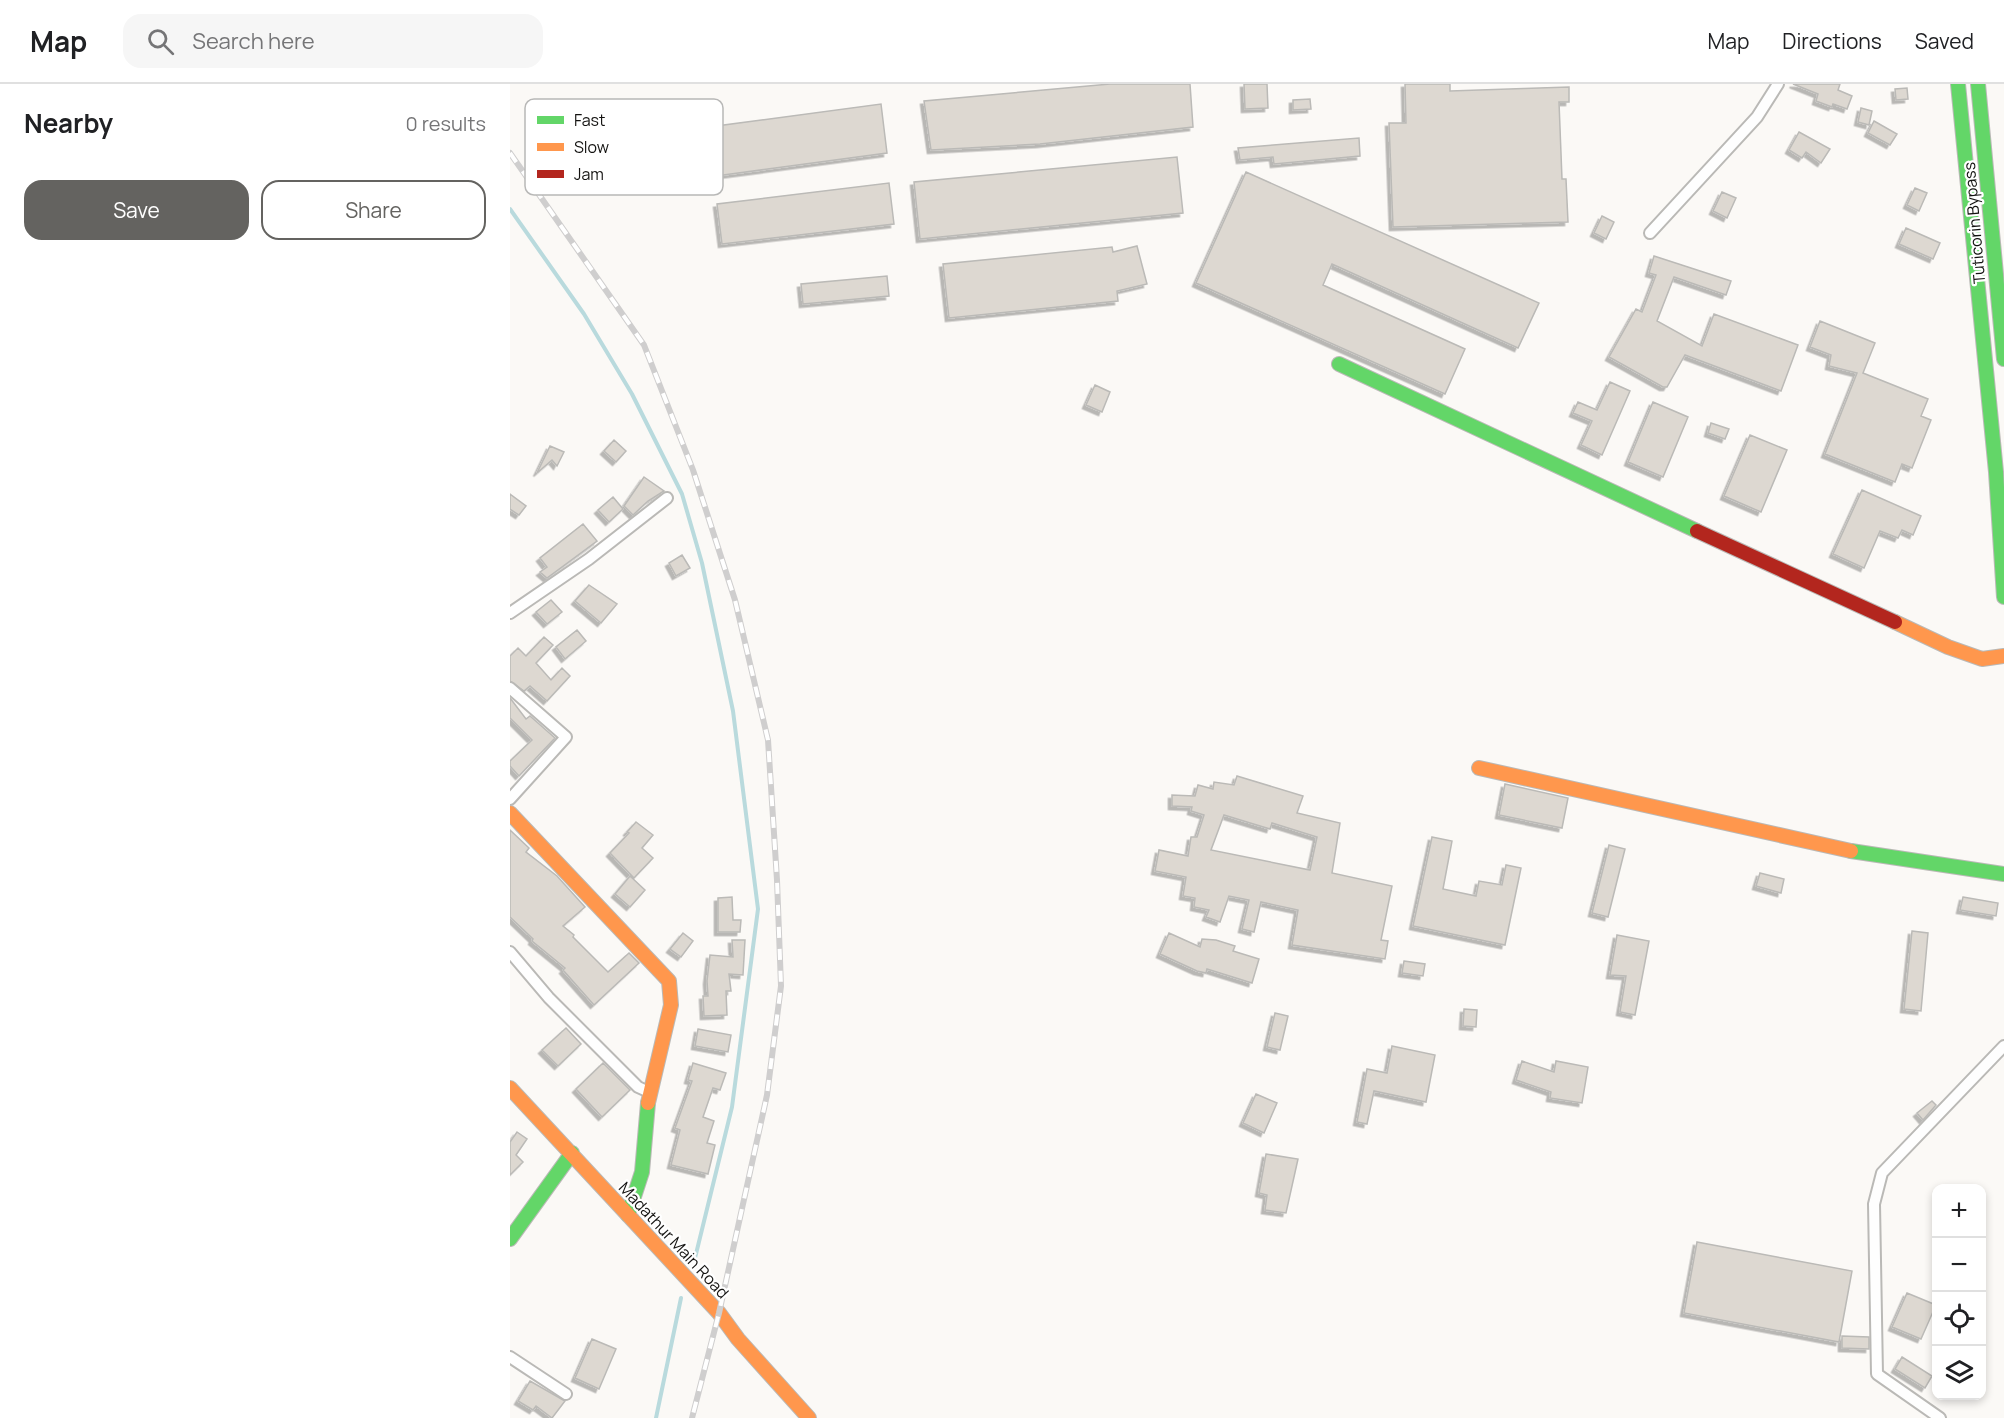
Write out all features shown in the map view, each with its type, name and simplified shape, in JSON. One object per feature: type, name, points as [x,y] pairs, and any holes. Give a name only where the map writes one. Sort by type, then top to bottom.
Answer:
[{"type":"main road","points":[[1958,84],[1996,472],[2004,597]]},
{"type":"main road","name":"Tuticorin Bypass","points":[[1978,84],[2004,359]]},
{"type":"main road","points":[[1338,364],[1948,646],[1982,659],[2004,656]]},
{"type":"main road","points":[[1479,768],[1867,855],[2004,874]]},
{"type":"main road","points":[[510,813],[669,981],[671,1005],[655,1082],[649,1092],[642,1172],[628,1215]]},
{"type":"main road","name":"Madathur Main Road","points":[[510,1088],[719,1313],[738,1339],[809,1418]]},
{"type":"main road","points":[[510,1239],[572,1153]]},
{"type":"street","points":[[1650,233],[1757,117],[1778,84]]},
{"type":"street","points":[[510,613],[589,559],[668,498]]},
{"type":"street","points":[[510,687],[566,737],[510,798]]},
{"type":"street","points":[[510,952],[549,998],[638,1087],[649,1092]]},
{"type":"street","points":[[1940,1418],[1877,1374],[1874,1204],[1882,1173],[2004,1046]]},
{"type":"street","points":[[510,1357],[566,1394]]},
{"type":"building","points":[[1110,84],[1190,84],[1193,127],[1040,144],[931,150],[924,101]]},
{"type":"building","points":[[1244,84],[1267,84],[1268,108],[1245,109]]},
{"type":"building","points":[[1405,84],[1450,84],[1450,91],[1569,87],[1569,102],[1559,102],[1562,179],[1566,179],[1568,222],[1393,227],[1389,123],[1406,123]]},
{"type":"building","points":[[1793,84],[1840,84],[1838,90],[1852,96],[1847,109],[1833,104],[1832,107],[1816,101],[1818,94]]},
{"type":"building","points":[[1907,88],[1908,99],[1896,100],[1895,89]]},
{"type":"building","points":[[1310,99],[1311,109],[1293,110],[1293,100]]},
{"type":"building","points":[[881,104],[887,153],[723,175],[723,125]]},
{"type":"building","points":[[1861,108],[1872,111],[1869,125],[1858,122]]},
{"type":"building","points":[[1874,121],[1897,134],[1890,145],[1868,133]]},
{"type":"building","points":[[1799,132],[1830,149],[1821,163],[1806,152],[1802,158],[1789,150]]},
{"type":"building","points":[[1359,138],[1360,156],[1274,164],[1273,157],[1240,160],[1238,148]]},
{"type":"building","points":[[1177,157],[1183,213],[920,239],[914,182]]},
{"type":"building","points":[[1246,172],[1539,303],[1518,348],[1332,264],[1323,285],[1465,349],[1445,394],[1196,283]]},
{"type":"building","points":[[889,183],[894,224],[722,244],[717,204]]},
{"type":"building","points":[[1915,188],[1927,193],[1919,211],[1907,205]]},
{"type":"building","points":[[1722,192],[1736,198],[1727,218],[1713,211]]},
{"type":"building","points":[[1602,216],[1614,222],[1606,239],[1594,233]]},
{"type":"building","points":[[1906,228],[1940,243],[1933,259],[1899,244]]},
{"type":"building","points":[[1137,246],[1147,284],[1117,291],[1118,301],[949,318],[943,264],[1112,247],[1113,252]]},
{"type":"building","points":[[1654,256],[1731,281],[1726,295],[1674,277],[1657,321],[1702,346],[1714,314],[1798,345],[1781,391],[1685,355],[1667,387],[1663,387],[1609,357],[1636,309],[1642,312],[1656,275],[1649,273]]},
{"type":"building","points":[[887,276],[889,296],[803,304],[801,284]]},
{"type":"building","points":[[1820,321],[1875,343],[1863,373],[1928,399],[1921,416],[1931,420],[1912,468],[1902,464],[1895,482],[1825,454],[1857,373],[1829,366],[1831,355],[1810,347]]},
{"type":"building","points":[[1610,382],[1630,391],[1602,455],[1581,445],[1592,421],[1573,413],[1578,402],[1597,410]]},
{"type":"building","points":[[1095,385],[1110,392],[1102,412],[1086,405]]},
{"type":"building","points":[[1653,402],[1688,417],[1663,477],[1628,462]]},
{"type":"building","points":[[1711,423],[1729,429],[1725,439],[1708,433]]},
{"type":"building","points":[[1750,435],[1787,450],[1761,512],[1724,496]]},
{"type":"building","points":[[614,440],[626,451],[616,462],[604,451]]},
{"type":"building","points":[[550,446],[564,452],[557,466],[552,460],[537,473]]},
{"type":"building","points":[[644,477],[664,491],[648,501],[633,515],[624,506]]},
{"type":"building","points":[[1862,490],[1921,516],[1913,535],[1902,530],[1898,538],[1880,531],[1864,568],[1833,554]]},
{"type":"building","points":[[510,494],[526,506],[519,515],[510,509]]},
{"type":"building","points":[[613,497],[623,509],[609,522],[598,510]]},
{"type":"building","points":[[583,524],[597,541],[547,578],[540,572],[547,567],[540,558]]},
{"type":"building","points":[[682,555],[690,568],[676,576],[669,563]]},
{"type":"building","points":[[589,585],[617,604],[601,623],[575,601]]},
{"type":"building","points":[[551,600],[562,612],[547,624],[536,612]]},
{"type":"building","points":[[577,630],[586,641],[565,659],[556,647]]},
{"type":"building","points":[[544,637],[553,645],[536,663],[551,680],[562,668],[570,676],[547,701],[530,686],[524,691],[510,681],[510,656],[518,648],[526,656]]},
{"type":"building","points":[[510,698],[526,719],[530,716],[555,738],[519,776],[510,766],[510,761],[532,740],[510,718]]},
{"type":"building","points":[[1237,776],[1303,796],[1297,813],[1340,823],[1332,873],[1392,886],[1381,940],[1388,941],[1385,959],[1292,945],[1298,910],[1261,902],[1254,932],[1242,929],[1249,900],[1229,896],[1220,922],[1206,917],[1209,910],[1194,907],[1195,898],[1183,896],[1186,877],[1155,871],[1159,850],[1188,856],[1191,837],[1197,837],[1204,815],[1191,811],[1192,807],[1172,806],[1172,795],[1195,796],[1198,785],[1213,789],[1214,782],[1234,785]],"holes":[[[1224,815],[1270,829],[1272,823],[1317,837],[1310,870],[1211,850]]]},
{"type":"building","points":[[1505,784],[1568,798],[1562,828],[1499,815]]},
{"type":"building","points":[[636,822],[653,835],[642,848],[653,858],[634,878],[610,853]]},
{"type":"building","points":[[510,830],[529,848],[526,852],[557,876],[585,907],[563,926],[574,935],[573,937],[608,972],[629,953],[639,963],[594,1005],[563,970],[565,968],[532,941],[533,939],[510,917]]},
{"type":"building","points":[[1432,837],[1452,841],[1443,889],[1476,896],[1479,881],[1502,885],[1506,865],[1521,868],[1505,945],[1413,926]]},
{"type":"building","points":[[1609,845],[1625,849],[1608,917],[1592,913]]},
{"type":"building","points":[[1760,873],[1784,879],[1781,893],[1756,886]]},
{"type":"building","points":[[630,876],[645,890],[630,907],[615,894]]},
{"type":"building","points":[[732,897],[733,920],[741,920],[740,932],[718,932],[718,898]]},
{"type":"building","points":[[1963,897],[1998,903],[1996,916],[1960,910]]},
{"type":"building","points":[[1912,931],[1928,933],[1921,1011],[1904,1009]]},
{"type":"building","points":[[683,933],[693,941],[681,957],[670,949]]},
{"type":"building","points":[[1169,933],[1200,947],[1202,939],[1216,940],[1235,946],[1233,951],[1259,959],[1252,983],[1207,969],[1206,973],[1197,971],[1160,954]]},
{"type":"building","points":[[1617,935],[1649,941],[1635,1015],[1620,1012],[1626,976],[1610,975]]},
{"type":"building","points":[[732,940],[745,940],[743,975],[729,974],[731,991],[726,991],[727,1015],[704,1016],[703,996],[708,996],[710,955],[733,957]]},
{"type":"building","points":[[1404,961],[1425,964],[1423,976],[1402,973]]},
{"type":"building","points":[[1464,1009],[1477,1010],[1476,1027],[1463,1026]]},
{"type":"building","points":[[1275,1013],[1288,1016],[1280,1050],[1267,1047]]},
{"type":"building","points":[[566,1028],[581,1044],[558,1066],[542,1050]]},
{"type":"building","points":[[698,1029],[731,1035],[728,1052],[695,1046]]},
{"type":"building","points":[[1392,1046],[1435,1055],[1426,1102],[1374,1091],[1367,1124],[1357,1122],[1367,1069],[1387,1073]]},
{"type":"building","points":[[1522,1061],[1554,1072],[1556,1061],[1588,1067],[1582,1103],[1550,1098],[1551,1092],[1516,1080]]},
{"type":"building","points":[[603,1063],[630,1090],[602,1117],[576,1089]]},
{"type":"building","points":[[693,1063],[726,1073],[720,1090],[713,1088],[703,1117],[714,1121],[707,1143],[715,1145],[708,1174],[671,1165],[680,1130],[675,1128],[692,1081],[688,1080]]},
{"type":"building","points":[[1256,1094],[1277,1103],[1264,1133],[1243,1123]]},
{"type":"building","points":[[1932,1101],[1936,1105],[1923,1120],[1917,1113]]},
{"type":"building","points":[[517,1132],[527,1139],[516,1155],[523,1162],[510,1175],[510,1142]]},
{"type":"building","points":[[1266,1154],[1298,1159],[1286,1213],[1265,1210],[1267,1195],[1259,1193]]},
{"type":"building","points":[[1697,1242],[1852,1271],[1839,1342],[1684,1313]]},
{"type":"building","points":[[1907,1293],[1932,1303],[1932,1314],[1921,1339],[1892,1327]]},
{"type":"building","points":[[1842,1336],[1869,1337],[1869,1349],[1842,1348]]},
{"type":"building","points":[[592,1339],[616,1349],[599,1389],[575,1378]]},
{"type":"building","points":[[1902,1357],[1932,1376],[1925,1388],[1895,1369]]},
{"type":"building","points":[[530,1381],[565,1401],[552,1418],[536,1406],[533,1410],[518,1401]]},
{"type":"waterway","points":[[510,209],[584,314],[632,394],[682,494],[702,563],[733,711],[758,909],[732,1107],[695,1258]]},
{"type":"waterway","points":[[656,1418],[681,1298]]},
{"type":"railway","points":[[510,153],[525,174]]},
{"type":"railway","points":[[539,195],[644,345],[693,470],[735,600],[768,740],[781,986],[767,1095],[719,1313],[692,1418]]},
{"type":"traffic: fast","points":[[1958,84],[1996,472],[2004,597]]},
{"type":"traffic: fast","points":[[1978,84],[2004,359]]},
{"type":"traffic: fast","points":[[1339,364],[1697,531]]},
{"type":"traffic: fast","points":[[1851,851],[2004,874]]},
{"type":"traffic: fast","points":[[628,1215],[642,1172],[648,1103]]},
{"type":"traffic: fast","points":[[510,1239],[572,1153]]},
{"type":"traffic: slow","points":[[1895,622],[1948,647],[1982,659],[2004,656]]},
{"type":"traffic: slow","points":[[1479,768],[1851,851]]},
{"type":"traffic: slow","points":[[510,813],[669,981],[671,1005],[648,1103]]},
{"type":"traffic: slow","points":[[510,1088],[719,1313],[738,1339],[809,1418]]},
{"type":"traffic: jam","points":[[1697,531],[1895,622]]}]
